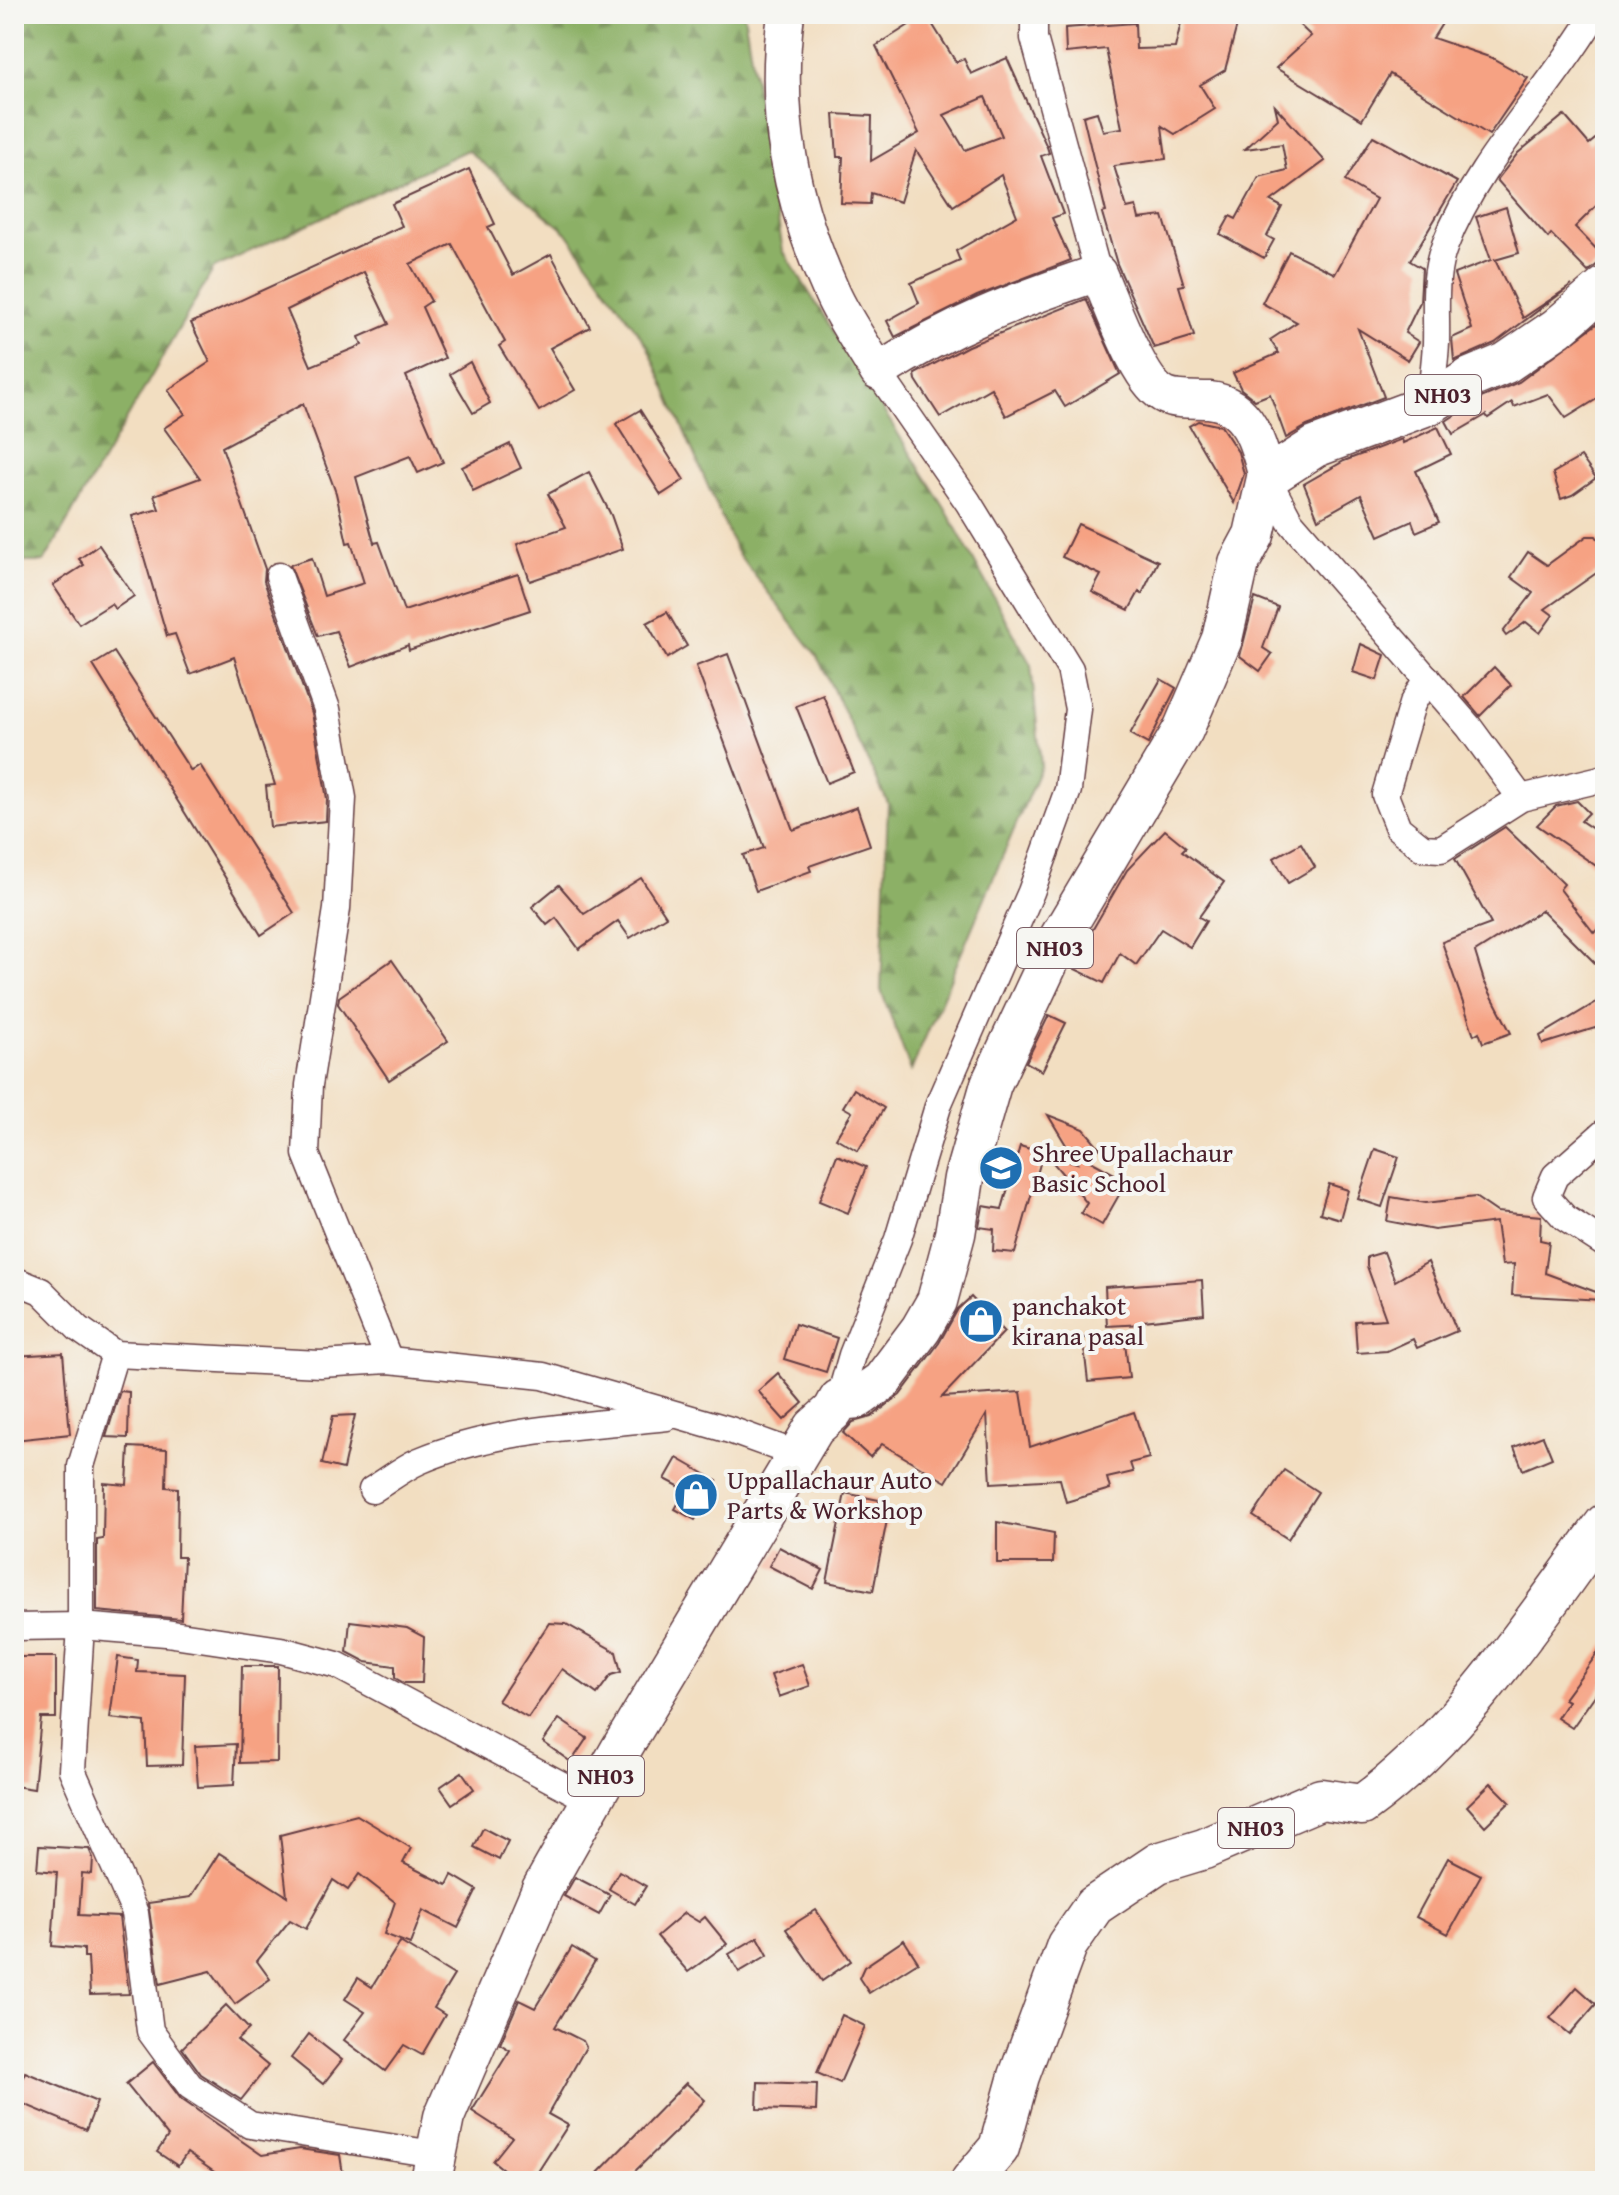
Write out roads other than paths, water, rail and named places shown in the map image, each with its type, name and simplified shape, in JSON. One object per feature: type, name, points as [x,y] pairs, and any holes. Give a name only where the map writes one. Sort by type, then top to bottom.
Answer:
[{"type":"main road","points":[[786,14],[780,109],[791,177],[832,294],[878,372],[927,341],[993,309],[1098,273],[1145,378],[1165,396],[1221,401],[1236,413],[1257,437],[1267,478]]},
{"type":"main road","name":"NH03","points":[[432,2168],[444,2117],[503,1975],[542,1889],[592,1801],[796,1454],[839,1400],[858,1398],[882,1381],[921,1329],[937,1301],[955,1234],[964,1178],[991,1084],[1060,937],[1189,718],[1222,639],[1239,563],[1254,535],[1267,478],[1315,447],[1430,404],[1470,378],[1517,356],[1557,328],[1605,287]]},
{"type":"main road","name":"NH03","points":[[971,2181],[999,2148],[1019,2076],[1067,1945],[1094,1906],[1158,1863],[1204,1849],[1321,1799],[1362,1805],[1394,1782],[1441,1737],[1605,1524]]},
{"type":"street","points":[[1034,14],[1034,38],[1098,273]]},
{"type":"street","points":[[1430,404],[1436,342],[1435,291],[1444,246],[1482,175],[1573,51],[1595,14]]},
{"type":"street","points":[[839,1400],[852,1355],[898,1239],[939,1103],[1031,892],[1068,790],[1078,709],[1070,669],[968,502],[878,372]]},
{"type":"street","points":[[1267,478],[1290,521],[1469,727],[1521,798]]},
{"type":"street","points":[[279,576],[327,709],[343,798],[337,909],[309,1085],[306,1154],[389,1360]]},
{"type":"street","points":[[1427,678],[1412,704],[1385,795],[1398,828],[1423,848],[1441,849],[1521,798],[1605,778]]},
{"type":"street","points":[[1605,1132],[1555,1176],[1546,1197],[1565,1218],[1605,1244]]},
{"type":"street","points":[[14,1280],[41,1291],[79,1329],[115,1354],[320,1364],[389,1360],[543,1376],[682,1416],[796,1454]]},
{"type":"street","points":[[115,1354],[81,1466],[81,1626],[72,1770],[135,1913],[150,2031],[190,2086],[250,2125],[432,2168]]},
{"type":"street","points":[[372,1490],[416,1462],[463,1445],[553,1430],[682,1416]]},
{"type":"street","points":[[14,1627],[81,1626],[166,1633],[281,1650],[337,1665],[592,1801]]},
{"type":"place","name":"Shree Upallachaur Basic School","points":[[1001,1168]]},
{"type":"place","name":"panchakot kirana pasal","points":[[981,1321]]},
{"type":"place","name":"Uppallachaur Auto Parts & Workshop","points":[[696,1495]]}]
